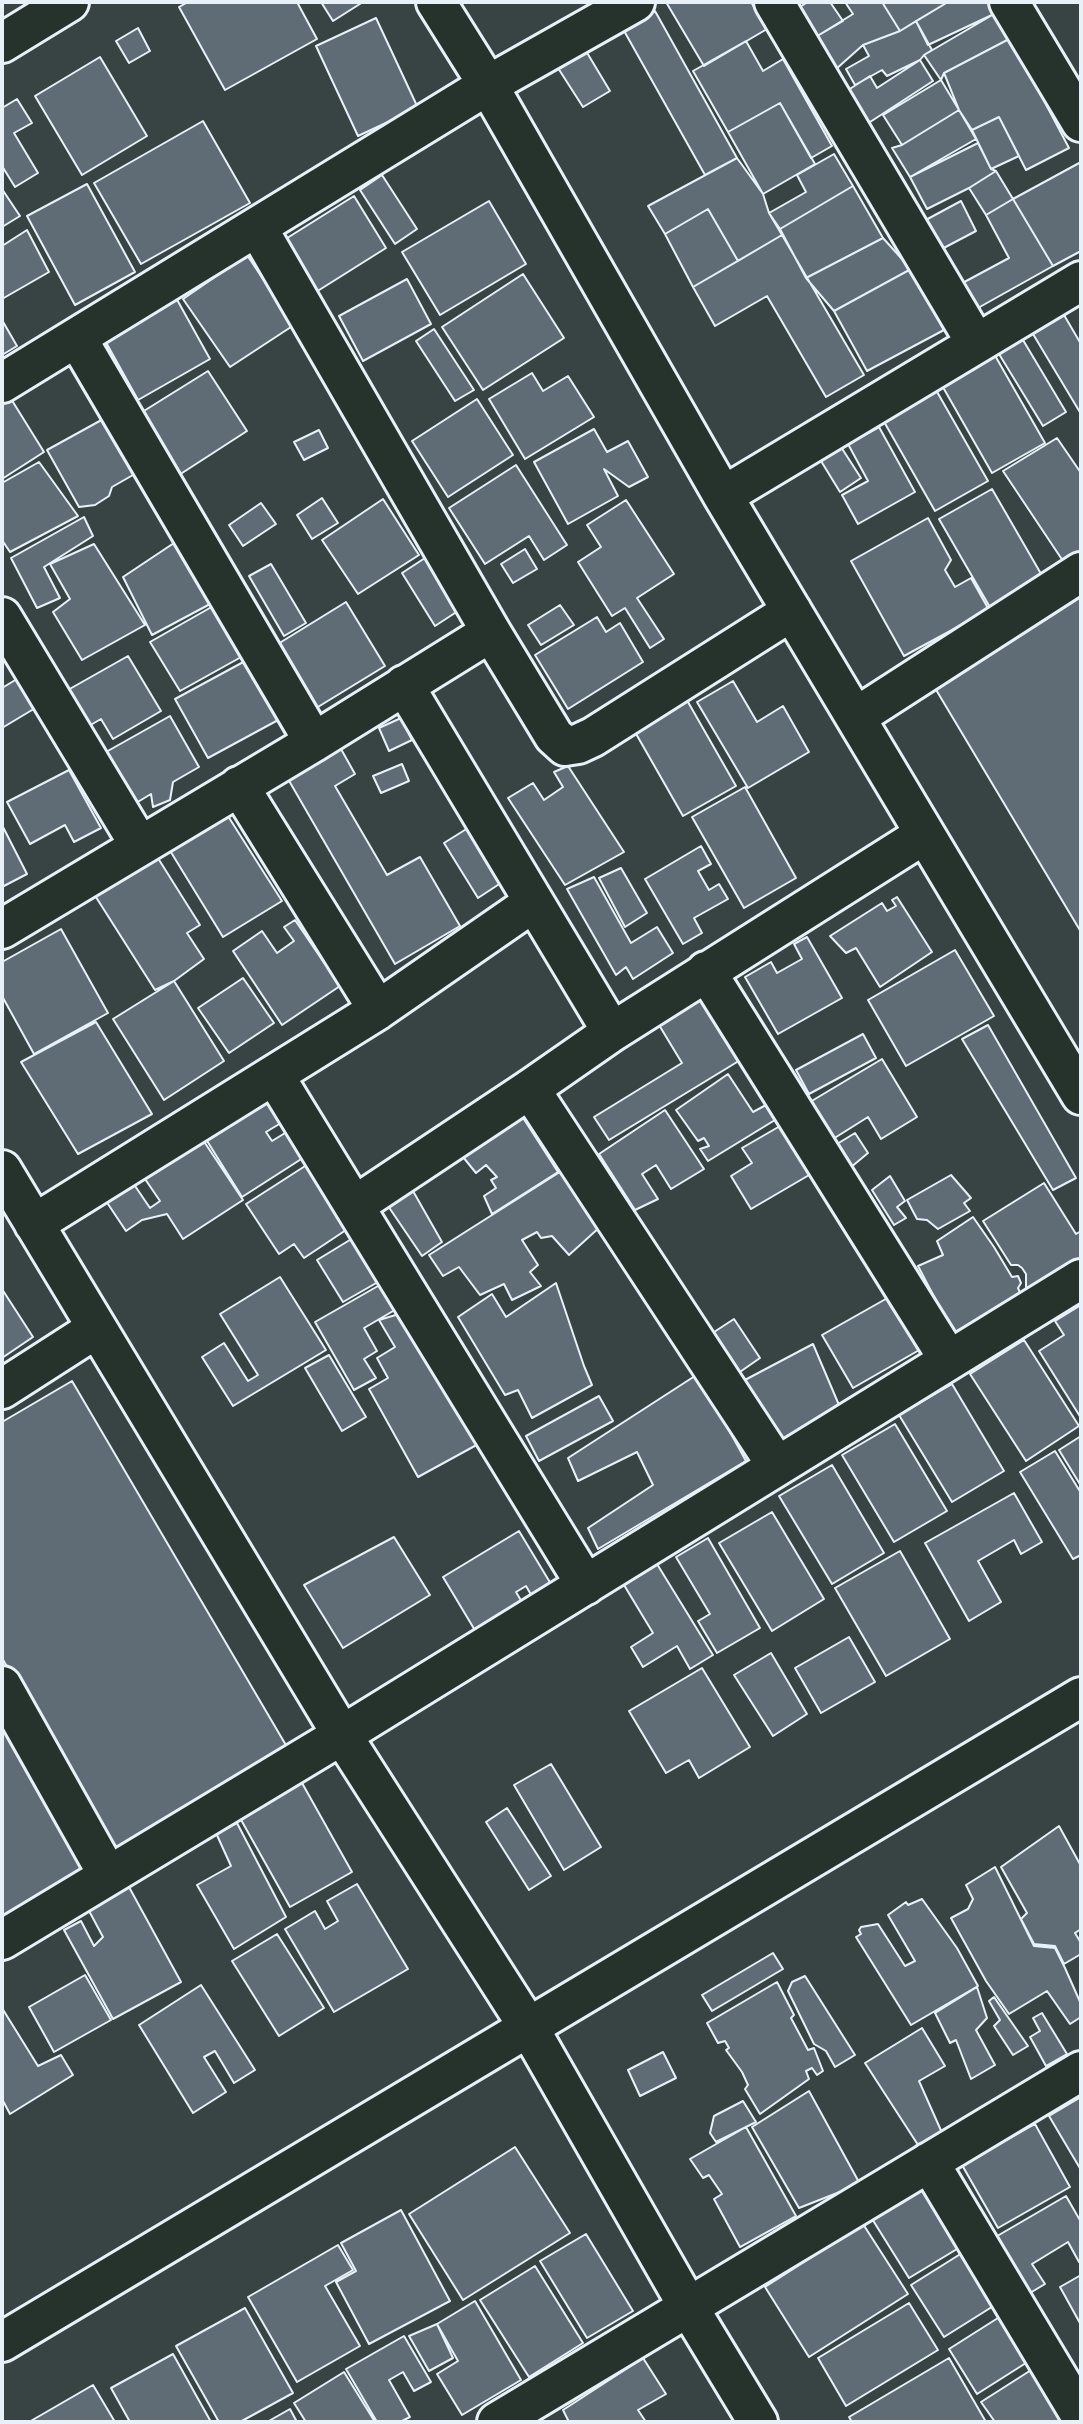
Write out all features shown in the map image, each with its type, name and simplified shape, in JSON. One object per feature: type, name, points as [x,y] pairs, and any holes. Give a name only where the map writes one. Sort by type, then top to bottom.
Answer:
[{"type":"street","points":[[436,2],[488,85],[723,496],[1081,1095]]},
{"type":"street","points":[[2,383],[488,85],[635,2]]},
{"type":"street","points":[[774,2],[976,342]]},
{"type":"street","points":[[1009,2],[1081,122]]},
{"type":"street","points":[[2,43],[53,6]]},
{"type":"street","points":[[257,227],[491,632],[554,736],[565,746],[593,737],[792,611]]},
{"type":"street","points":[[723,496],[976,342],[1077,293]]},
{"type":"street","points":[[77,338],[314,741]]},
{"type":"street","points":[[856,717],[1081,572]]},
{"type":"street","points":[[2,617],[140,846]]},
{"type":"street","points":[[2,929],[491,632]]},
{"type":"street","points":[[404,685],[612,1032]]},
{"type":"street","points":[[239,786],[378,1010]]},
{"type":"street","points":[[354,1206],[612,1032],[925,834]]},
{"type":"street","points":[[34,1224],[378,1010],[534,902]]},
{"type":"street","points":[[706,971],[949,1360]]},
{"type":"street","points":[[274,1075],[586,1584]]},
{"type":"street","points":[[530,1089],[777,1466]]},
{"type":"street","points":[[2,1170],[342,1735],[528,2028],[689,2308],[758,2422]]},
{"type":"street","points":[[2,1940],[342,1735],[1081,1279]]},
{"type":"street","points":[[2,1389],[97,1328]]},
{"type":"street","points":[[2,1686],[108,1875]]},
{"type":"street","points":[[2,2342],[1081,1697]]},
{"type":"street","points":[[497,2422],[1081,2071]]},
{"type":"street","points":[[929,2162],[1081,2416]]},
{"type":"building","points":[[188,2],[297,2],[317,39],[225,90],[179,7]]},
{"type":"building","points":[[321,2],[363,2],[333,21]]},
{"type":"building","points":[[666,2],[751,2],[767,29],[704,66]]},
{"type":"building","points":[[808,2],[830,2],[843,21],[814,38],[796,9]]},
{"type":"building","points":[[845,2],[882,2],[900,31],[863,45],[835,70],[814,38],[853,14]]},
{"type":"building","points":[[882,2],[948,2],[900,31]]},
{"type":"building","points":[[948,2],[989,2],[994,14],[928,45],[916,21]]},
{"type":"building","points":[[655,11],[737,158],[705,175],[623,29]]},
{"type":"building","points":[[994,14],[1011,38],[944,73],[941,80],[924,55]]},
{"type":"building","points":[[376,18],[418,108],[358,136],[316,46]]},
{"type":"building","points":[[916,21],[932,50],[920,60],[887,76],[882,70],[855,85],[846,69],[869,56],[863,45],[900,31]]},
{"type":"building","points":[[138,28],[150,51],[129,63],[116,41]]},
{"type":"building","points":[[1011,38],[1069,148],[1026,170],[999,117],[972,130],[959,110],[944,73]]},
{"type":"building","points":[[746,41],[763,71],[783,59],[832,146],[811,158],[780,103],[728,132],[693,71]]},
{"type":"building","points":[[586,51],[610,91],[583,107],[558,68]]},
{"type":"building","points":[[100,57],[147,136],[82,175],[35,96]]},
{"type":"building","points":[[920,60],[933,81],[867,124],[845,92],[870,76],[877,88]]},
{"type":"building","points":[[941,80],[959,110],[902,145],[883,115]]},
{"type":"building","points":[[17,99],[32,123],[14,133],[38,173],[15,187],[2,166],[2,108]]},
{"type":"building","points":[[780,103],[815,164],[763,194],[728,132]]},
{"type":"building","points":[[959,110],[976,139],[910,177],[892,148],[902,145]]},
{"type":"building","points":[[999,117],[1019,156],[991,169],[972,130]]},
{"type":"building","points":[[203,121],[250,203],[141,264],[94,183]]},
{"type":"building","points":[[978,143],[991,169],[996,171],[927,209],[910,177]]},
{"type":"building","points":[[834,154],[853,186],[780,229],[769,213],[806,192],[797,175]]},
{"type":"building","points":[[737,158],[763,194],[769,213],[782,235],[738,261],[708,209],[665,234],[648,206]]},
{"type":"building","points":[[1081,162],[1081,251],[1053,266],[1013,199]]},
{"type":"building","points":[[996,171],[1013,199],[986,215],[969,188]]},
{"type":"building","points":[[382,175],[417,229],[395,244],[360,190]]},
{"type":"building","points":[[87,184],[135,272],[75,305],[27,216]]},
{"type":"building","points":[[853,186],[883,238],[806,278],[780,229]]},
{"type":"building","points":[[2,189],[20,216],[2,227]]},
{"type":"building","points":[[354,196],[386,248],[316,292],[284,240]]},
{"type":"building","points":[[1013,199],[1053,266],[969,313],[955,287],[1009,258],[986,215]]},
{"type":"building","points":[[489,201],[526,264],[440,315],[402,252]]},
{"type":"building","points":[[961,201],[976,231],[938,251],[922,222]]},
{"type":"building","points":[[708,209],[738,261],[693,287],[665,234]]},
{"type":"building","points":[[27,230],[49,272],[2,299],[2,246]]},
{"type":"building","points":[[782,235],[864,375],[826,397],[767,296],[715,326],[693,287]]},
{"type":"building","points":[[883,238],[911,269],[834,311],[806,278]]},
{"type":"building","points":[[247,255],[294,325],[230,367],[183,299]]},
{"type":"building","points":[[911,269],[944,330],[867,371],[834,311]]},
{"type":"building","points":[[523,274],[564,338],[483,390],[442,327]]},
{"type":"building","points":[[407,279],[431,324],[363,361],[339,316]]},
{"type":"building","points":[[175,296],[210,359],[138,400],[103,337]]},
{"type":"building","points":[[1064,315],[1081,344],[1081,414],[1033,334]]},
{"type":"building","points":[[2,320],[17,346],[2,355]]},
{"type":"building","points":[[434,329],[474,390],[455,401],[416,341]]},
{"type":"building","points":[[1023,340],[1066,412],[1043,426],[999,354]]},
{"type":"building","points":[[993,352],[1045,443],[992,473],[940,382]]},
{"type":"building","points":[[208,371],[247,431],[179,475],[139,414]]},
{"type":"building","points":[[532,373],[543,391],[568,376],[594,417],[525,459],[489,399]]},
{"type":"building","points":[[936,390],[988,481],[935,511],[883,420]]},
{"type":"building","points":[[8,394],[44,452],[2,479],[2,397]]},
{"type":"building","points":[[477,399],[513,455],[448,497],[412,441]]},
{"type":"building","points":[[116,412],[147,467],[112,487],[109,496],[95,505],[79,507],[47,450]]},
{"type":"building","points":[[879,427],[915,492],[858,524],[842,495],[868,481],[848,444]]},
{"type":"building","points":[[594,429],[607,452],[628,441],[648,477],[629,487],[604,469],[618,496],[568,524],[534,462]]},
{"type":"building","points":[[319,430],[328,448],[304,460],[294,442]]},
{"type":"building","points":[[1057,438],[1081,473],[1081,550],[1065,564],[1003,471]]},
{"type":"building","points":[[841,447],[861,478],[840,492],[821,461]]},
{"type":"building","points":[[39,462],[78,516],[10,552],[2,540],[2,483]]},
{"type":"building","points":[[516,465],[567,545],[544,560],[529,536],[485,564],[449,508]]},
{"type":"building","points":[[992,489],[1044,579],[991,609],[939,519]]},
{"type":"building","points":[[322,498],[338,523],[312,539],[297,515]]},
{"type":"building","points":[[383,499],[419,555],[358,594],[322,540]]},
{"type":"building","points":[[626,500],[674,574],[637,598],[664,639],[650,648],[625,608],[612,616],[578,562],[601,547],[587,525]]},
{"type":"building","points":[[261,503],[276,524],[243,546],[229,525]]},
{"type":"building","points":[[84,517],[93,536],[44,567],[60,598],[37,608],[11,558]]},
{"type":"building","points":[[928,518],[951,560],[945,570],[955,587],[971,578],[989,610],[904,656],[851,561]]},
{"type":"building","points":[[174,543],[212,603],[152,635],[123,577]]},
{"type":"building","points":[[94,544],[145,625],[82,660],[53,612],[70,599],[50,564]]},
{"type":"building","points":[[525,549],[537,569],[513,583],[501,564]]},
{"type":"building","points":[[425,558],[458,611],[435,626],[402,573]]},
{"type":"building","points":[[271,564],[306,623],[284,636],[249,576]]},
{"type":"building","points":[[1081,588],[1081,932],[929,678]]},
{"type":"building","points":[[346,602],[385,666],[313,710],[273,647]]},
{"type":"building","points":[[215,605],[243,656],[180,691],[150,642]]},
{"type":"building","points":[[560,605],[574,625],[541,645],[528,625]]},
{"type":"building","points":[[597,617],[606,632],[620,623],[643,662],[568,709],[535,655]]},
{"type":"building","points":[[128,656],[161,711],[113,739],[101,719],[80,731],[59,695]]},
{"type":"building","points":[[247,660],[280,719],[208,758],[175,699]]},
{"type":"building","points":[[27,673],[42,704],[2,728],[2,688]]},
{"type":"building","points":[[733,681],[757,722],[783,706],[809,752],[748,788],[697,702]]},
{"type":"building","points":[[684,695],[736,786],[683,816],[631,725]]},
{"type":"building","points":[[170,716],[199,767],[173,782],[170,800],[153,807],[151,794],[136,803],[106,752]]},
{"type":"building","points":[[401,718],[412,740],[389,751],[379,728]]},
{"type":"building","points":[[341,749],[355,774],[335,786],[387,875],[420,857],[460,926],[395,964],[288,779]]},
{"type":"building","points":[[402,764],[409,781],[381,793],[373,776]]},
{"type":"building","points":[[568,766],[624,852],[565,885],[508,798],[533,783],[544,800],[563,787],[554,772]]},
{"type":"building","points":[[69,770],[101,828],[74,842],[65,825],[30,844],[7,802]]},
{"type":"building","points":[[745,787],[796,878],[744,908],[692,817]]},
{"type":"building","points":[[226,813],[282,901],[223,937],[169,849]]},
{"type":"building","points":[[476,823],[510,877],[478,898],[444,843]]},
{"type":"building","points":[[2,825],[27,874],[2,887]]},
{"type":"building","points":[[701,846],[711,864],[698,871],[709,890],[719,884],[728,899],[694,918],[702,933],[683,944],[645,879]]},
{"type":"building","points":[[156,855],[200,925],[187,933],[204,959],[174,981],[155,990],[94,894]]},
{"type":"building","points":[[621,868],[647,913],[625,927],[599,878]]},
{"type":"building","points":[[594,877],[631,943],[657,927],[673,953],[633,979],[626,967],[616,975],[567,889]]},
{"type":"building","points":[[897,897],[932,952],[880,987],[856,948],[846,953],[830,936],[882,903],[887,911],[896,906],[892,900]]},
{"type":"building","points":[[295,920],[340,986],[282,1025],[233,951],[262,931],[277,953],[294,941],[284,927]]},
{"type":"building","points":[[61,929],[108,1013],[34,1054],[2,996],[2,962]]},
{"type":"building","points":[[807,937],[842,998],[778,1034],[745,977],[771,962],[777,973],[802,959],[794,944]]},
{"type":"building","points":[[955,950],[994,1016],[906,1066],[868,1000]]},
{"type":"building","points":[[243,978],[274,1023],[229,1053],[198,1008]]},
{"type":"building","points":[[174,981],[224,1061],[164,1100],[113,1019]]},
{"type":"building","points":[[704,997],[742,1059],[609,1140],[594,1117],[682,1063],[659,1025]]},
{"type":"building","points":[[96,1022],[152,1114],[78,1154],[21,1062]]},
{"type":"building","points":[[988,1025],[1076,1178],[1053,1190],[962,1039]]},
{"type":"building","points":[[863,1034],[876,1058],[809,1094],[796,1070]]},
{"type":"building","points":[[882,1059],[917,1117],[881,1139],[868,1117],[833,1139],[810,1102]]},
{"type":"building","points":[[728,1074],[753,1112],[766,1105],[775,1120],[708,1161],[700,1149],[709,1146],[704,1138],[698,1141],[676,1110]]},
{"type":"building","points":[[271,1096],[286,1120],[266,1132],[272,1141],[290,1130],[306,1156],[242,1197],[204,1136]]},
{"type":"building","points":[[665,1110],[704,1169],[671,1189],[656,1165],[642,1174],[658,1199],[635,1210],[599,1154]]},
{"type":"building","points":[[520,1113],[558,1172],[492,1214],[484,1196],[496,1188],[491,1180],[497,1177],[486,1165],[476,1173],[459,1152]]},
{"type":"building","points":[[787,1122],[816,1171],[751,1209],[731,1176],[752,1163],[742,1148]]},
{"type":"building","points":[[855,1133],[868,1153],[850,1168],[837,1144]]},
{"type":"building","points":[[201,1137],[243,1200],[183,1239],[167,1214],[142,1220],[126,1231],[104,1198],[131,1180],[150,1208],[160,1201],[143,1176]]},
{"type":"building","points":[[316,1159],[358,1222],[304,1258],[294,1244],[279,1254],[246,1204]]},
{"type":"building","points":[[563,1170],[601,1226],[569,1255],[552,1236],[541,1238],[537,1232],[522,1240],[538,1265],[530,1272],[541,1286],[512,1300],[504,1284],[480,1295],[459,1267],[443,1276],[429,1255]]},
{"type":"building","points":[[951,1175],[971,1198],[964,1203],[970,1211],[938,1229],[927,1220],[917,1219],[907,1200]]},
{"type":"building","points":[[890,1176],[905,1201],[897,1207],[906,1218],[894,1225],[872,1190]]},
{"type":"building","points":[[1044,1183],[1076,1234],[1081,1231],[1081,1261],[1031,1294],[1026,1287],[1026,1274],[1018,1265],[1011,1265],[983,1221]]},
{"type":"building","points":[[409,1184],[442,1242],[422,1256],[384,1200]]},
{"type":"building","points":[[973,1217],[1012,1277],[1018,1276],[1021,1283],[1018,1288],[1022,1297],[953,1333],[918,1266],[943,1255],[937,1241]]},
{"type":"building","points":[[358,1235],[385,1278],[343,1302],[317,1260]]},
{"type":"building","points":[[280,1277],[326,1350],[233,1406],[202,1357],[224,1343],[248,1381],[258,1375],[220,1314]]},
{"type":"building","points":[[385,1282],[400,1307],[364,1328],[377,1351],[364,1359],[376,1378],[354,1390],[315,1322]]},
{"type":"building","points":[[556,1283],[592,1385],[532,1418],[518,1390],[505,1395],[458,1317],[492,1294],[506,1317]]},
{"type":"building","points":[[2,1289],[33,1337],[2,1358]]},
{"type":"building","points":[[891,1296],[921,1349],[853,1388],[822,1335]]},
{"type":"building","points":[[1081,1305],[1081,1418],[1039,1351],[1064,1335],[1055,1321]]},
{"type":"building","points":[[409,1311],[482,1442],[418,1477],[369,1389],[388,1378],[377,1358],[395,1347],[379,1320]]},
{"type":"building","points":[[734,1319],[760,1358],[737,1374],[711,1334]]},
{"type":"building","points":[[1024,1340],[1079,1426],[1026,1461],[970,1374]]},
{"type":"building","points":[[813,1344],[839,1405],[781,1445],[743,1381]]},
{"type":"building","points":[[329,1355],[366,1417],[342,1431],[305,1368]]},
{"type":"building","points":[[698,1374],[746,1461],[598,1549],[588,1528],[653,1485],[637,1452],[578,1481],[568,1458]]},
{"type":"building","points":[[72,1381],[290,1752],[117,1855],[2,1658],[2,1422]]},
{"type":"building","points":[[952,1384],[1004,1471],[952,1502],[899,1415]]},
{"type":"building","points":[[599,1396],[613,1421],[539,1461],[526,1436]]},
{"type":"building","points":[[895,1424],[947,1511],[894,1542],[842,1455]]},
{"type":"building","points":[[1081,1436],[1081,1486],[1059,1450]]},
{"type":"building","points":[[1055,1451],[1081,1493],[1081,1555],[1073,1559],[1020,1472]]},
{"type":"building","points":[[832,1465],[884,1553],[832,1584],[779,1496]]},
{"type":"building","points":[[1014,1493],[1042,1542],[1021,1554],[1014,1540],[978,1561],[1001,1602],[969,1621],[925,1543]]},
{"type":"building","points":[[772,1512],[824,1599],[772,1631],[719,1543]]},
{"type":"building","points":[[519,1531],[557,1594],[537,1605],[526,1586],[516,1592],[529,1614],[482,1642],[443,1577]]},
{"type":"building","points":[[394,1537],[430,1595],[343,1648],[304,1585]]},
{"type":"building","points":[[708,1538],[760,1628],[717,1653],[698,1621],[710,1614],[676,1557]]},
{"type":"building","points":[[900,1551],[950,1639],[886,1676],[835,1588]]},
{"type":"building","points":[[657,1564],[713,1655],[690,1669],[677,1646],[643,1667],[631,1647],[653,1633],[624,1585]]},
{"type":"building","points":[[849,1637],[875,1682],[821,1713],[795,1668]]},
{"type":"building","points":[[771,1653],[807,1714],[773,1736],[734,1675]]},
{"type":"building","points":[[702,1668],[750,1747],[699,1778],[689,1760],[666,1773],[629,1711]]},
{"type":"building","points":[[2,1724],[89,1869],[2,1921]]},
{"type":"building","points":[[551,1764],[601,1847],[564,1870],[514,1785]]},
{"type":"building","points":[[302,1783],[352,1872],[290,1907],[240,1818]]},
{"type":"building","points":[[507,1808],[551,1876],[529,1890],[486,1822]]},
{"type":"building","points":[[237,1823],[286,1917],[234,1949],[197,1885],[231,1866],[216,1833]]},
{"type":"building","points":[[1059,1826],[1081,1866],[1081,1929],[1075,1933],[1081,1943],[1081,1954],[1064,1964],[1055,1946],[1034,1944],[1021,1919],[1027,1913],[1001,1867]]},
{"type":"building","points":[[995,1867],[1034,1946],[1055,1948],[1065,1968],[1081,2004],[1081,2017],[1070,2024],[1047,1991],[1009,2014],[986,1981],[951,1918],[968,1909],[973,1899],[966,1885]]},
{"type":"building","points":[[357,1884],[408,1969],[334,2012],[285,1929],[315,1911],[325,1929],[338,1921],[327,1901]]},
{"type":"building","points":[[129,1887],[181,1982],[113,2019],[64,1930],[81,1921],[94,1946],[103,1937],[88,1909]]},
{"type":"building","points":[[922,1899],[957,1948],[978,1986],[911,2025],[856,1937],[861,1934],[861,1927],[878,1924],[905,1966],[915,1961],[888,1915],[906,1902],[908,1905]]},
{"type":"building","points":[[277,1934],[324,2008],[279,2036],[232,1961]]},
{"type":"building","points":[[773,1953],[783,1969],[712,2011],[702,1995]]},
{"type":"building","points":[[85,1975],[111,2020],[54,2052],[29,2007]]},
{"type":"building","points":[[805,1976],[855,2055],[835,2067],[826,2051],[814,2044],[788,1991],[792,1982]]},
{"type":"building","points":[[777,1982],[794,2015],[791,2018],[808,2050],[814,2048],[823,2071],[817,2075],[812,2068],[806,2071],[809,2079],[760,2114],[745,2089],[748,2085],[742,2072],[726,2050],[729,2048],[725,2041],[718,2043],[707,2023]]},
{"type":"building","points":[[201,1985],[255,2070],[234,2083],[215,2051],[204,2057],[226,2092],[193,2113],[139,2025]]},
{"type":"building","points":[[977,1987],[987,2018],[976,2030],[995,2065],[971,2079],[956,2040],[950,2043],[935,2013]]},
{"type":"building","points":[[994,1997],[1028,2046],[1013,2055],[994,2026],[1000,2020],[989,2001]]},
{"type":"building","points":[[2,2008],[38,2066],[61,2055],[73,2075],[10,2114],[2,2099]]},
{"type":"building","points":[[1042,2013],[1067,2054],[1046,2066],[1030,2037],[1040,2031],[1033,2018]]},
{"type":"building","points":[[922,2028],[945,2066],[919,2081],[943,2135],[920,2148],[865,2063]]},
{"type":"building","points":[[663,2052],[676,2078],[640,2096],[628,2070]]},
{"type":"building","points":[[809,2091],[860,2184],[799,2208],[752,2127]]},
{"type":"building","points":[[1081,2097],[1081,2170],[1049,2116]]},
{"type":"building","points":[[743,2101],[756,2122],[716,2142],[710,2133],[714,2116]]},
{"type":"building","points":[[1035,2124],[1070,2187],[998,2228],[962,2165]]},
{"type":"building","points":[[746,2127],[796,2216],[740,2247],[714,2199],[722,2194],[709,2175],[703,2178],[690,2159]]},
{"type":"building","points":[[515,2147],[570,2233],[463,2300],[409,2214]]},
{"type":"building","points":[[928,2179],[967,2243],[909,2278],[869,2214]]},
{"type":"building","points":[[1066,2196],[1081,2222],[1081,2261],[1079,2262],[1068,2242],[1032,2264],[1045,2284],[1025,2296],[992,2239]]},
{"type":"building","points":[[401,2210],[450,2301],[369,2344],[336,2282],[356,2271],[341,2243]]},
{"type":"building","points":[[863,2224],[908,2294],[809,2357],[765,2287]]},
{"type":"building","points":[[586,2234],[633,2311],[587,2338],[540,2261]]},
{"type":"building","points":[[338,2245],[353,2270],[325,2286],[360,2346],[297,2382],[248,2297]]},
{"type":"building","points":[[970,2248],[1003,2300],[944,2337],[911,2285]]},
{"type":"building","points":[[535,2266],[583,2343],[529,2377],[480,2300]]},
{"type":"building","points":[[1081,2275],[1081,2325],[1060,2287]]},
{"type":"building","points":[[475,2301],[521,2380],[462,2415],[437,2374],[458,2361],[437,2324]]},
{"type":"building","points":[[909,2303],[938,2350],[846,2406],[818,2358]]},
{"type":"building","points":[[245,2308],[293,2393],[240,2422],[219,2422],[176,2346]]},
{"type":"building","points":[[1009,2311],[1037,2356],[977,2394],[949,2349]]},
{"type":"building","points":[[437,2324],[453,2358],[429,2371],[409,2336]]},
{"type":"building","points":[[404,2336],[431,2382],[414,2391],[403,2372],[389,2380],[410,2417],[400,2422],[377,2422],[346,2369]]},
{"type":"building","points":[[173,2354],[211,2422],[130,2422],[111,2388]]},
{"type":"building","points":[[643,2358],[666,2394],[638,2410],[646,2422],[569,2422],[563,2410]]},
{"type":"building","points":[[949,2358],[986,2422],[852,2422],[849,2417]]},
{"type":"building","points":[[1039,2365],[1069,2422],[995,2422],[981,2402]]},
{"type":"building","points":[[344,2372],[375,2422],[306,2422],[294,2403]]},
{"type":"building","points":[[93,2385],[115,2422],[29,2422]]},
{"type":"building","points":[[290,2409],[297,2422],[267,2422]]}]
